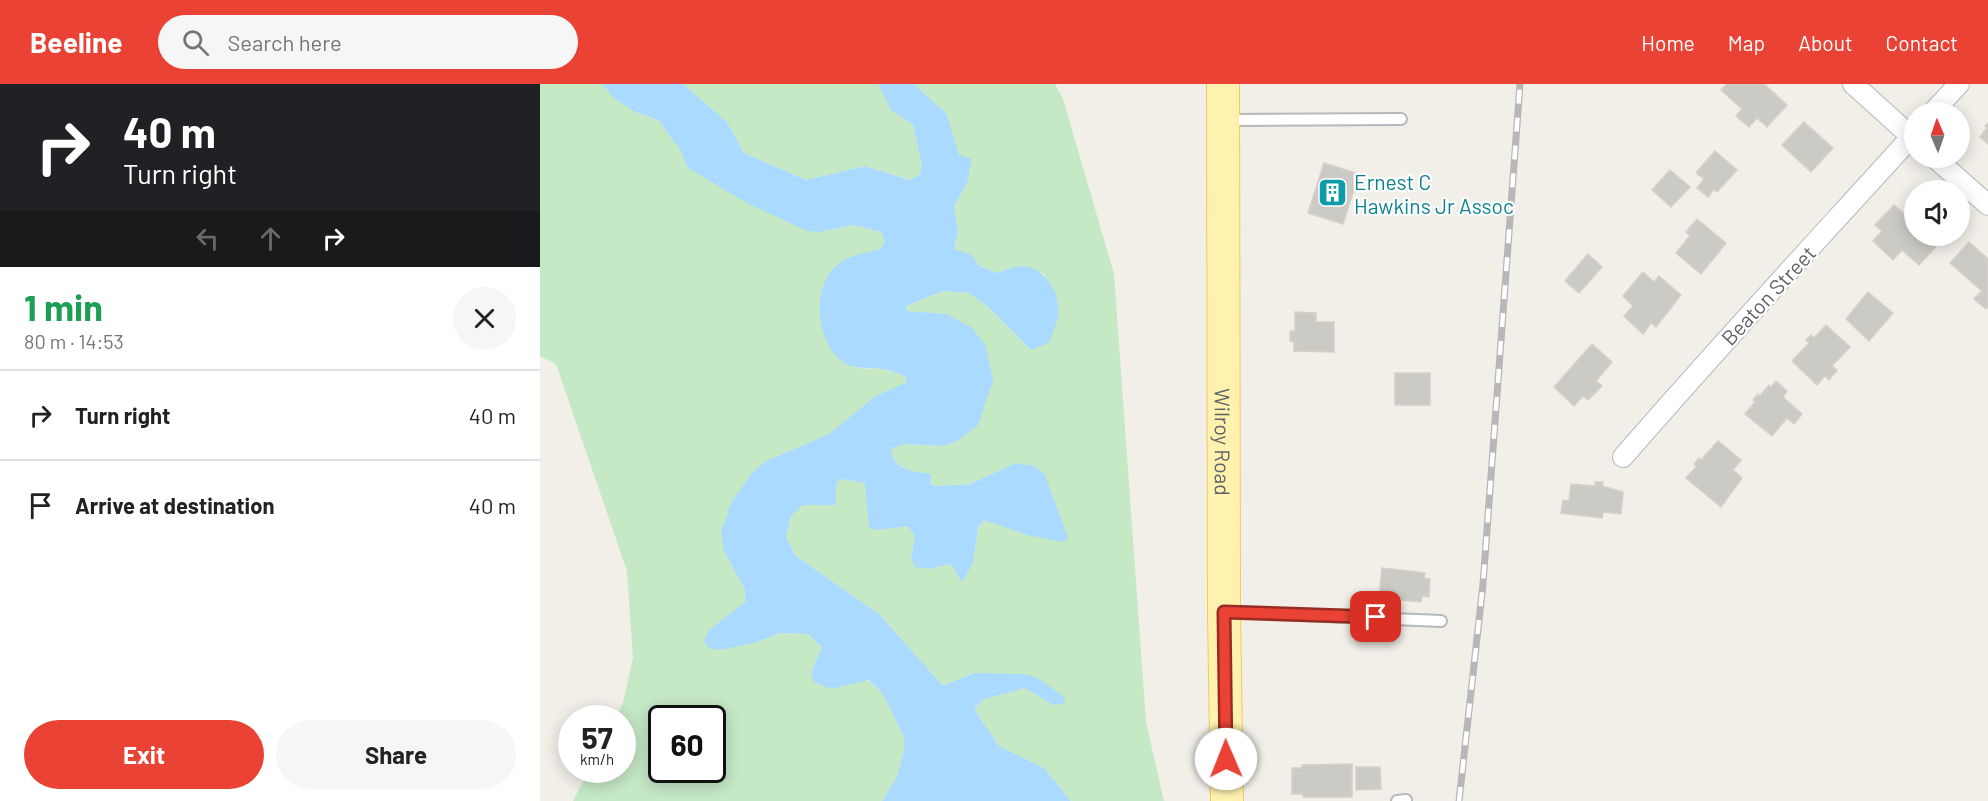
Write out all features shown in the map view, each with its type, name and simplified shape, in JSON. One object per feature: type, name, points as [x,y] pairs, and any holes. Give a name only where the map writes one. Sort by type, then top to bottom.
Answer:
[{"type":"main road","name":"Wilroy Road","points":[[1223,84],[1224,612],[1227,801]]},
{"type":"street","points":[[1853,84],[1904,128]]},
{"type":"street","points":[[1942,102],[1959,84]]},
{"type":"street","name":"Beaton Street","points":[[1623,458],[1698,371],[1904,146]]},
{"type":"street","points":[[1946,168],[1988,205]]},
{"type":"lane","points":[[1223,120],[1401,119]]},
{"type":"lane","points":[[1224,612],[1441,621]]},
{"type":"green space","points":[[540,84],[602,84],[613,97],[633,111],[658,120],[679,148],[688,168],[820,232],[853,225],[881,232],[885,241],[880,249],[842,261],[855,368],[884,369],[905,376],[908,382],[874,397],[829,434],[766,461],[724,551],[744,588],[746,601],[709,630],[754,643],[780,633],[808,634],[822,647],[811,673],[831,689],[867,680],[883,694],[904,737],[904,751],[896,779],[882,801],[573,801],[582,783],[636,783],[636,705],[622,705],[633,658],[627,571],[556,364],[540,356]]},
{"type":"green space","points":[[683,84],[878,84],[891,110],[913,125],[922,166],[920,175],[911,180],[865,166],[806,180],[744,153],[727,122]]},
{"type":"green space","points":[[914,84],[1055,84],[1063,99],[1114,274],[1146,722],[1164,801],[1071,801],[1044,768],[999,746],[974,709],[984,699],[1025,688],[1053,705],[1063,696],[973,673],[943,686],[880,615],[796,556],[786,537],[791,516],[841,479],[865,483],[878,530],[908,526],[915,536],[911,558],[929,569],[951,564],[973,563],[978,528],[984,519],[1027,535],[1016,463],[970,484],[935,486],[930,484],[931,474],[902,467],[891,454],[893,448],[903,444],[944,446],[947,314],[907,311],[906,306],[945,291],[969,293],[987,306],[1031,350],[1045,275],[1021,267],[996,273],[980,266],[970,254],[954,250],[958,232],[954,206],[967,183],[947,114]]},
{"type":"water","points":[[602,84],[683,84],[727,122],[744,153],[806,180],[865,166],[910,180],[920,175],[922,166],[913,125],[891,110],[878,84],[914,84],[947,114],[959,155],[972,159],[967,183],[954,206],[958,232],[954,249],[970,254],[980,266],[996,273],[1020,266],[1042,274],[1055,293],[1058,316],[1049,343],[1031,350],[987,306],[969,293],[944,291],[906,306],[907,311],[947,314],[972,328],[985,345],[993,380],[978,425],[959,440],[944,446],[903,444],[893,448],[891,454],[894,460],[903,467],[931,474],[930,484],[935,486],[970,484],[1016,463],[1035,466],[1045,475],[1068,538],[1063,542],[1027,535],[984,520],[978,528],[973,563],[962,582],[951,564],[929,569],[915,567],[911,558],[915,536],[908,526],[878,530],[869,528],[865,483],[841,479],[836,483],[836,505],[803,505],[791,516],[786,537],[796,556],[880,615],[943,686],[973,673],[1023,674],[1036,677],[1063,696],[1066,703],[1053,705],[1025,688],[984,699],[974,709],[999,746],[1044,768],[1071,801],[882,801],[896,779],[904,751],[904,737],[883,694],[868,680],[831,689],[814,682],[811,673],[822,647],[808,634],[780,633],[754,643],[720,650],[709,648],[704,641],[709,630],[746,601],[744,588],[724,551],[721,533],[731,503],[753,472],[766,461],[829,434],[874,397],[907,382],[905,376],[888,370],[846,364],[836,355],[822,329],[820,298],[831,272],[845,260],[880,249],[885,241],[881,232],[853,225],[820,232],[807,231],[747,203],[688,168],[679,148],[658,120],[633,111],[613,97]]},
{"type":"building","points":[[1727,84],[1764,84],[1787,105],[1767,127],[1757,118],[1749,127],[1736,116],[1742,109],[1721,90]]},
{"type":"building","points":[[1804,122],[1833,148],[1811,172],[1782,145]]},
{"type":"building","points":[[1988,123],[1988,144],[1980,137]]},
{"type":"building","points":[[1715,151],[1737,170],[1717,192],[1714,189],[1708,197],[1697,188],[1704,179],[1696,173]]},
{"type":"building","name":"Ernest C Hawkins Jr Assoc","points":[[1324,163],[1359,174],[1343,224],[1308,213]]},
{"type":"building","points":[[1670,170],[1690,187],[1671,207],[1652,190]]},
{"type":"building","points":[[1894,205],[1904,214],[1904,246],[1936,246],[1919,265],[1902,250],[1893,260],[1873,241],[1882,231],[1875,225]]},
{"type":"building","points":[[1697,219],[1726,243],[1701,274],[1676,253],[1690,236],[1686,232]]},
{"type":"building","points":[[1970,243],[1988,259],[1988,306],[1986,309],[1974,299],[1982,291],[1950,263],[1965,246],[1970,246]]},
{"type":"building","points":[[1588,254],[1602,267],[1579,293],[1565,281]]},
{"type":"building","points":[[1643,272],[1654,282],[1659,276],[1681,295],[1656,327],[1651,323],[1643,334],[1624,316],[1633,306],[1623,296]]},
{"type":"building","points":[[1868,292],[1893,313],[1869,341],[1846,319]]},
{"type":"building","points":[[1295,312],[1316,313],[1316,322],[1334,322],[1334,352],[1294,351],[1294,342],[1290,341],[1290,331],[1295,331]]},
{"type":"building","points":[[1826,325],[1850,347],[1832,366],[1837,370],[1829,380],[1825,376],[1817,385],[1792,361],[1809,343],[1806,340],[1811,335],[1814,338]]},
{"type":"building","points":[[1592,344],[1612,362],[1596,381],[1602,386],[1588,400],[1583,396],[1574,406],[1554,387]]},
{"type":"building","points":[[1395,373],[1430,373],[1430,405],[1395,405]]},
{"type":"building","points":[[1776,381],[1787,391],[1783,397],[1802,414],[1794,424],[1787,418],[1772,436],[1745,414],[1755,402],[1753,400],[1758,394],[1760,396],[1769,385],[1771,387]]},
{"type":"building","points":[[1718,441],[1741,460],[1733,470],[1742,478],[1721,507],[1686,478],[1697,466],[1694,464],[1699,458],[1701,460]]},
{"type":"building","points":[[1595,482],[1603,482],[1602,486],[1623,492],[1621,514],[1603,512],[1602,518],[1561,513],[1563,500],[1569,501],[1571,484],[1595,486]]},
{"type":"building","points":[[1382,568],[1425,573],[1424,578],[1430,579],[1429,597],[1422,596],[1421,602],[1379,598]]},
{"type":"building","points":[[1352,764],[1352,797],[1303,797],[1303,794],[1292,794],[1292,768],[1302,768],[1302,765]]},
{"type":"building","points":[[1356,767],[1380,767],[1381,789],[1356,790]]},
{"type":"railway","points":[[1459,801],[1483,584],[1520,84]]},
{"type":"place","name":"Ernest C Hawkins Jr Assoc","points":[[1333,193]]},
{"type":"route","points":[[1226,759],[1224,612],[1376,617]]}]
